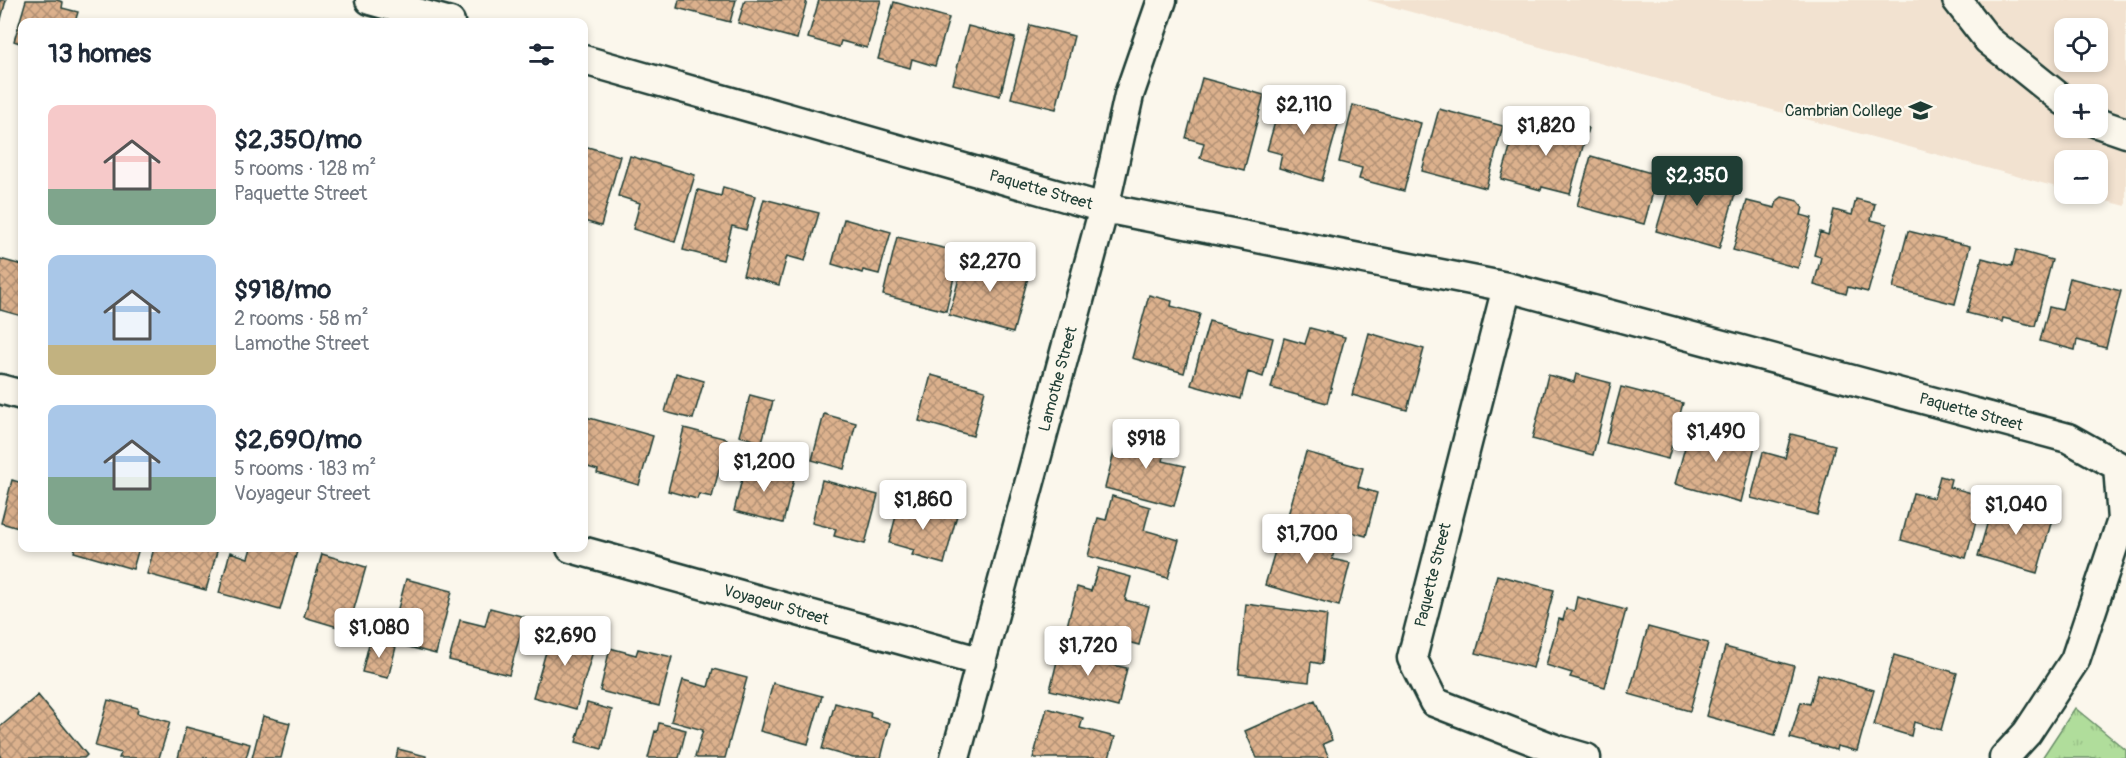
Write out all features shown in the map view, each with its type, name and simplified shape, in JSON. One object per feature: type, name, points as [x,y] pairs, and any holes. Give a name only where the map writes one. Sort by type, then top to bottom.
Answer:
[{"type":"street","points":[[370,0],[435,18]]},
{"type":"street","name":"Lamothe Street","points":[[955,758],[1104,208],[1129,95],[1162,0]]},
{"type":"street","points":[[1957,0],[1989,40],[2054,93]]},
{"type":"street","name":"Paquette Street","points":[[588,61],[1104,208],[1507,287],[2068,438],[2118,466],[2122,520],[2075,660],[2027,733],[2004,758]]},
{"type":"street","points":[[2108,127],[2126,133]]},
{"type":"street","name":"Paquette Street","points":[[1507,287],[1412,658],[1434,702],[1555,749],[1586,758]]},
{"type":"street","points":[[0,389],[18,394]]},
{"type":"street","name":"Voyageur Street","points":[[585,552],[982,662]]},
{"type":"shaded area","name":"Cambrian College","points":[[1367,0],[2126,0],[2126,206],[2108,201],[2108,150],[2054,150],[2054,186]]},
{"type":"green space","points":[[2075,708],[2126,750],[2126,758],[2042,758]]},
{"type":"building","points":[[0,0],[6,0],[0,23]]},
{"type":"building","points":[[26,0],[57,0],[63,2],[62,8],[78,12],[76,18],[21,18]]},
{"type":"building","points":[[679,0],[736,0],[730,22],[677,8]]},
{"type":"building","points":[[745,0],[807,0],[797,39],[738,23]]},
{"type":"building","points":[[819,0],[881,0],[867,48],[841,41],[839,47],[808,38]]},
{"type":"building","points":[[894,2],[949,18],[935,66],[912,59],[910,68],[878,59]]},
{"type":"building","points":[[1030,25],[1074,36],[1056,109],[1011,98]]},
{"type":"building","points":[[968,26],[1015,38],[1000,96],[953,84]]},
{"type":"building","points":[[18,27],[18,42],[14,41]]},
{"type":"building","points":[[1202,78],[1264,95],[1244,170],[1200,158],[1204,143],[1186,138]]},
{"type":"building","points":[[1283,94],[1342,110],[1322,181],[1279,168],[1282,154],[1267,150]]},
{"type":"building","points":[[1353,105],[1421,123],[1404,191],[1359,179],[1362,168],[1339,162]]},
{"type":"building","points":[[1439,109],[1503,126],[1486,188],[1422,171]]},
{"type":"building","points":[[1553,118],[1588,128],[1570,194],[1542,187],[1541,190],[1501,179],[1516,126],[1549,135]]},
{"type":"building","points":[[588,147],[620,156],[601,226],[588,222]]},
{"type":"building","points":[[630,156],[695,175],[675,242],[633,229],[640,203],[618,196]]},
{"type":"building","points":[[1591,156],[1658,175],[1644,224],[1577,206]]},
{"type":"building","points":[[1676,165],[1738,183],[1719,249],[1656,231]]},
{"type":"building","points":[[723,187],[755,196],[746,230],[732,226],[723,260],[683,250],[698,190],[721,196]]},
{"type":"building","points":[[1782,197],[1798,201],[1803,207],[1801,215],[1812,218],[1798,268],[1733,250],[1747,201],[1775,208],[1777,201]]},
{"type":"building","points":[[764,199],[819,213],[805,261],[787,256],[779,285],[743,275]]},
{"type":"building","points":[[1856,199],[1875,204],[1871,220],[1887,224],[1868,292],[1848,287],[1846,294],[1814,285],[1821,257],[1814,255],[1820,232],[1828,235],[1834,210],[1852,215]]},
{"type":"building","points":[[844,219],[891,232],[879,274],[863,270],[862,273],[832,264]]},
{"type":"building","points":[[1908,231],[1970,246],[1955,304],[1893,288]]},
{"type":"building","points":[[897,237],[960,252],[946,311],[883,295]]},
{"type":"building","points":[[2016,250],[2052,260],[2035,326],[2003,318],[2002,322],[1967,313],[1982,258],[2012,266]]},
{"type":"building","points":[[966,253],[1030,270],[1013,333],[949,315]]},
{"type":"building","points":[[0,259],[18,264],[18,315],[0,310]]},
{"type":"building","points":[[2070,278],[2121,291],[2106,348],[2077,340],[2075,350],[2040,341],[2049,307],[2062,310]]},
{"type":"building","points":[[1149,295],[1172,301],[1171,306],[1200,314],[1184,373],[1132,358]]},
{"type":"building","points":[[1209,321],[1273,338],[1263,377],[1248,372],[1241,399],[1191,385]]},
{"type":"building","points":[[1310,328],[1345,337],[1327,403],[1271,388],[1284,338],[1305,344]]},
{"type":"building","points":[[1369,333],[1424,349],[1407,410],[1352,395]]},
{"type":"building","points":[[676,373],[704,381],[693,419],[665,412]]},
{"type":"building","points":[[1576,374],[1611,383],[1593,455],[1532,439],[1548,375],[1574,382]]},
{"type":"building","points":[[931,375],[985,390],[973,436],[919,421]]},
{"type":"building","points":[[1621,387],[1683,403],[1668,459],[1606,443]]},
{"type":"building","points":[[750,395],[773,401],[762,442],[739,436]]},
{"type":"building","points":[[824,414],[856,423],[844,469],[812,460]]},
{"type":"building","points":[[588,418],[653,436],[639,485],[597,473],[598,470],[588,467]]},
{"type":"building","points":[[1691,425],[1756,442],[1741,502],[1675,484]]},
{"type":"building","points":[[684,428],[727,439],[712,497],[699,494],[697,499],[668,491]]},
{"type":"building","points":[[1134,429],[1168,438],[1163,461],[1185,466],[1174,506],[1105,488],[1115,448],[1129,452]]},
{"type":"building","points":[[1791,434],[1835,445],[1817,515],[1751,498],[1763,452],[1785,458]]},
{"type":"building","points":[[1306,452],[1363,468],[1358,487],[1377,493],[1366,536],[1288,515]]},
{"type":"building","points":[[746,463],[795,475],[783,523],[734,511]]},
{"type":"building","points":[[1940,476],[1951,479],[1949,487],[1983,496],[1966,558],[1901,540],[1913,493],[1934,498]]},
{"type":"building","points":[[12,480],[18,482],[18,528],[1,523]]},
{"type":"building","points":[[822,480],[878,495],[865,544],[834,536],[836,529],[812,523]]},
{"type":"building","points":[[1112,496],[1150,507],[1144,530],[1179,540],[1168,578],[1088,556],[1098,518],[1106,520]]},
{"type":"building","points":[[900,500],[957,515],[944,564],[912,555],[914,550],[889,543]]},
{"type":"building","points":[[1994,500],[2053,516],[2037,573],[1978,556]]},
{"type":"building","points":[[1282,523],[1338,539],[1332,559],[1350,563],[1339,606],[1265,585],[1275,551],[1269,550],[1275,530],[1280,531]]},
{"type":"building","points":[[74,552],[138,552],[133,569]]},
{"type":"building","points":[[153,552],[217,552],[206,590],[147,574]]},
{"type":"building","points":[[230,552],[248,558],[250,552],[297,552],[280,610],[219,593]]},
{"type":"building","points":[[322,554],[366,567],[348,630],[304,617]]},
{"type":"building","points":[[1098,568],[1131,577],[1125,600],[1149,606],[1139,645],[1067,626],[1077,587],[1091,591]]},
{"type":"building","points":[[1497,575],[1554,590],[1533,668],[1476,653]]},
{"type":"building","points":[[406,579],[452,591],[436,654],[389,642]]},
{"type":"building","points":[[1577,597],[1626,610],[1605,687],[1570,677],[1572,673],[1546,665],[1559,619],[1563,620],[1566,609],[1574,611]]},
{"type":"building","points":[[1246,604],[1327,615],[1322,664],[1311,662],[1309,682],[1239,674]]},
{"type":"building","points":[[490,608],[525,617],[509,675],[449,660],[460,620],[485,626]]},
{"type":"building","points":[[554,624],[581,631],[580,636],[596,641],[576,709],[533,697]]},
{"type":"building","points":[[1648,627],[1708,643],[1690,711],[1629,694]]},
{"type":"building","points":[[370,640],[396,647],[388,678],[362,672]]},
{"type":"building","points":[[1068,646],[1106,655],[1104,663],[1127,668],[1118,707],[1050,690],[1060,649],[1067,651]]},
{"type":"building","points":[[1725,647],[1794,666],[1775,735],[1706,716]]},
{"type":"building","points":[[610,648],[636,655],[638,649],[672,657],[659,706],[600,691]]},
{"type":"building","points":[[1894,655],[1957,673],[1941,730],[1914,722],[1911,736],[1874,725]]},
{"type":"building","points":[[713,669],[747,678],[725,758],[697,758],[695,757],[703,730],[671,721],[683,680],[708,687]]},
{"type":"building","points":[[1818,674],[1874,690],[1857,751],[1837,746],[1836,750],[1790,738],[1801,702],[1810,704]]},
{"type":"building","points":[[773,683],[822,696],[808,744],[760,731]]},
{"type":"building","points":[[38,695],[87,755],[84,758],[0,758],[0,727]]},
{"type":"building","points":[[108,700],[138,708],[137,713],[170,722],[159,758],[119,758],[121,753],[95,746]]},
{"type":"building","points":[[1315,700],[1332,740],[1323,744],[1329,758],[1257,758],[1245,731]]},
{"type":"building","points":[[587,703],[612,710],[602,749],[576,742]]},
{"type":"building","points":[[835,703],[871,713],[870,717],[890,723],[881,758],[853,758],[822,749]]},
{"type":"building","points":[[1047,708],[1083,718],[1080,728],[1115,737],[1109,758],[1033,758]]},
{"type":"building","points":[[263,716],[290,723],[281,758],[252,758]]},
{"type":"building","points":[[659,723],[686,730],[679,758],[648,758]]},
{"type":"building","points":[[186,727],[250,744],[246,758],[178,758]]},
{"type":"building","points":[[398,749],[426,756],[426,758],[396,758]]},
{"type":"place","name":"Cambrian College","points":[[1920,111]]}]
